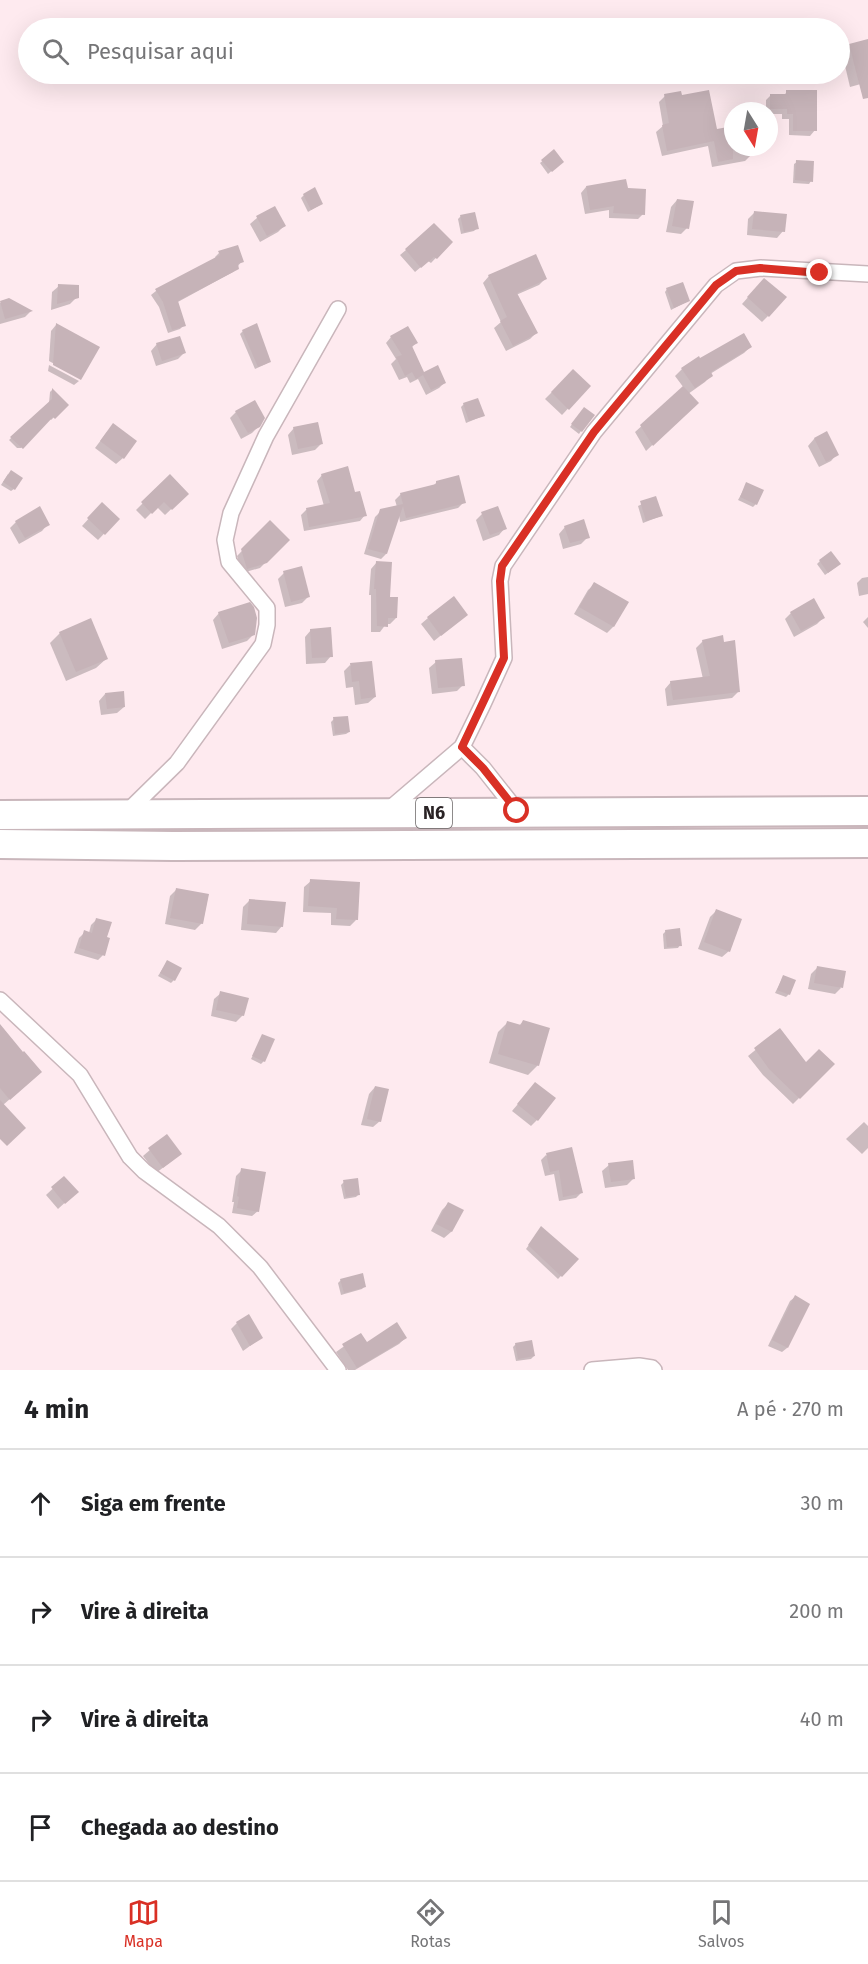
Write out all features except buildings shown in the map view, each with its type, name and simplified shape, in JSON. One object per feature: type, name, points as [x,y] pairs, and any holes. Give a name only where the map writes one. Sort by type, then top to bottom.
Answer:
[{"type":"highway","name":"N6","points":[[0,815],[868,810]]},
{"type":"highway","name":"N6","points":[[0,844],[185,846],[868,843]]},
{"type":"street","points":[[384,814],[462,747],[504,658],[500,581],[502,566],[594,432],[716,285],[736,271],[760,268],[868,274]]},
{"type":"street","points":[[126,813],[177,763],[263,644],[267,625],[267,608],[229,562],[225,540],[231,513],[266,436],[338,309]]},
{"type":"street","points":[[462,747],[483,768],[517,811]]},
{"type":"street","points":[[0,1000],[80,1075],[130,1157],[144,1171],[219,1226],[260,1267],[338,1370]]},
{"type":"street","points":[[592,1370],[639,1366],[654,1370]]},
{"type":"route","points":[[517,811],[483,768],[462,747],[504,658],[500,581],[502,566],[594,432],[716,285],[736,271],[760,268],[820,273]]}]
